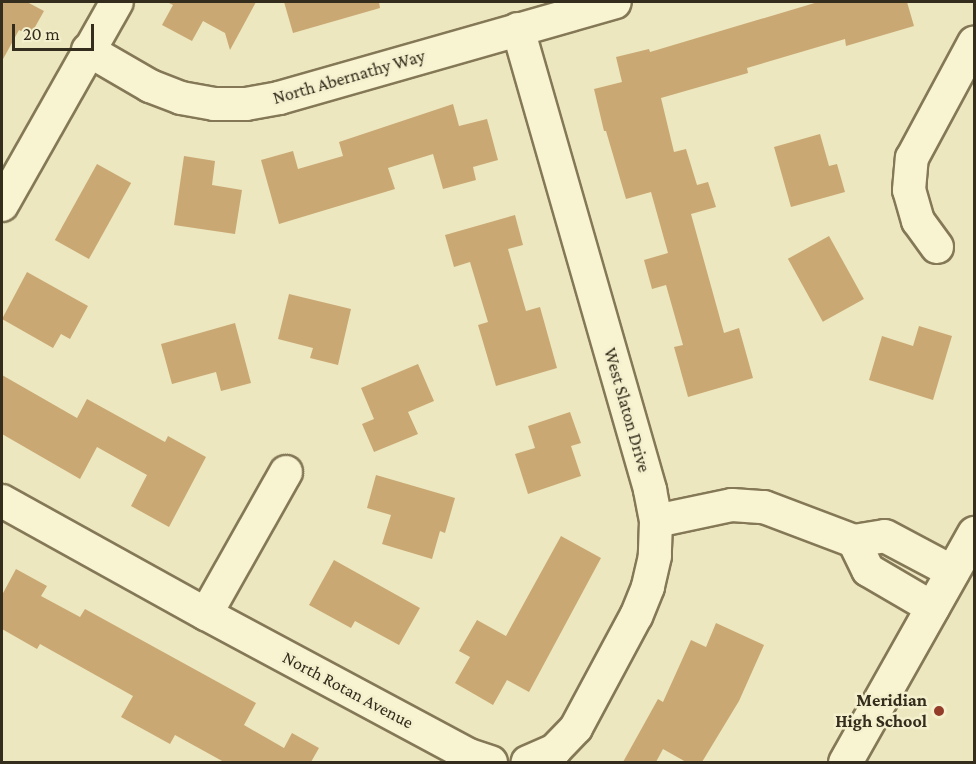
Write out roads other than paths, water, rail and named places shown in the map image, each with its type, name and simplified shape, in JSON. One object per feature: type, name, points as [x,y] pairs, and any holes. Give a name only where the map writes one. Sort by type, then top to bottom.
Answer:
[{"type":"street","points":[[2,205],[117,2]]},
{"type":"street","name":"North Abernathy Way","points":[[88,50],[150,86],[181,98],[214,104],[246,104],[279,98],[615,2]]},
{"type":"street","name":"West Slaton Drive","points":[[518,29],[650,490],[656,521],[655,556],[648,587],[636,616],[576,728],[555,750],[533,762]]},
{"type":"street","points":[[937,248],[918,221],[909,190],[912,158],[975,43]]},
{"type":"street","points":[[206,614],[286,472]]},
{"type":"street","name":"North Rotan Avenue","points":[[2,501],[469,755],[491,762]]},
{"type":"street","points":[[656,521],[732,505],[764,507],[854,541],[885,536],[953,572]]},
{"type":"street","points":[[845,762],[975,533]]},
{"type":"street","points":[[854,541],[868,570],[933,608]]},
{"type":"street","points":[[528,762],[533,762]]},
{"type":"place","name":"Meridian High School","points":[[939,711]]}]
